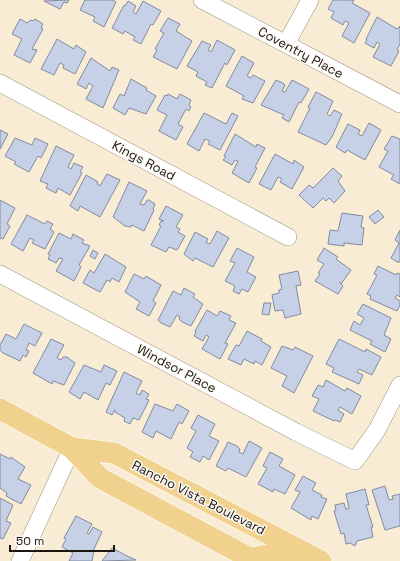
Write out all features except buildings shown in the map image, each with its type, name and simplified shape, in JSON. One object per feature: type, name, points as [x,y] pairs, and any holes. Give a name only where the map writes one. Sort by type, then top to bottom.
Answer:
[{"type":"main road","name":"Rancho Vista Boulevard","points":[[0,409],[72,448],[100,478],[253,560]]},
{"type":"main road","name":"Rancho Vista Boulevard","points":[[72,448],[114,453],[321,561]]},
{"type":"main road","points":[[253,560],[261,555],[279,557],[287,561]]},
{"type":"street","name":"Coventry Place","points":[[202,0],[400,104]]},
{"type":"street","points":[[286,44],[310,0]]},
{"type":"street","name":"Kings Road","points":[[0,83],[288,237]]},
{"type":"street","name":"Windsor Place","points":[[0,274],[289,428],[355,461],[377,430],[400,385]]},
{"type":"street","points":[[20,561],[72,448]]}]
